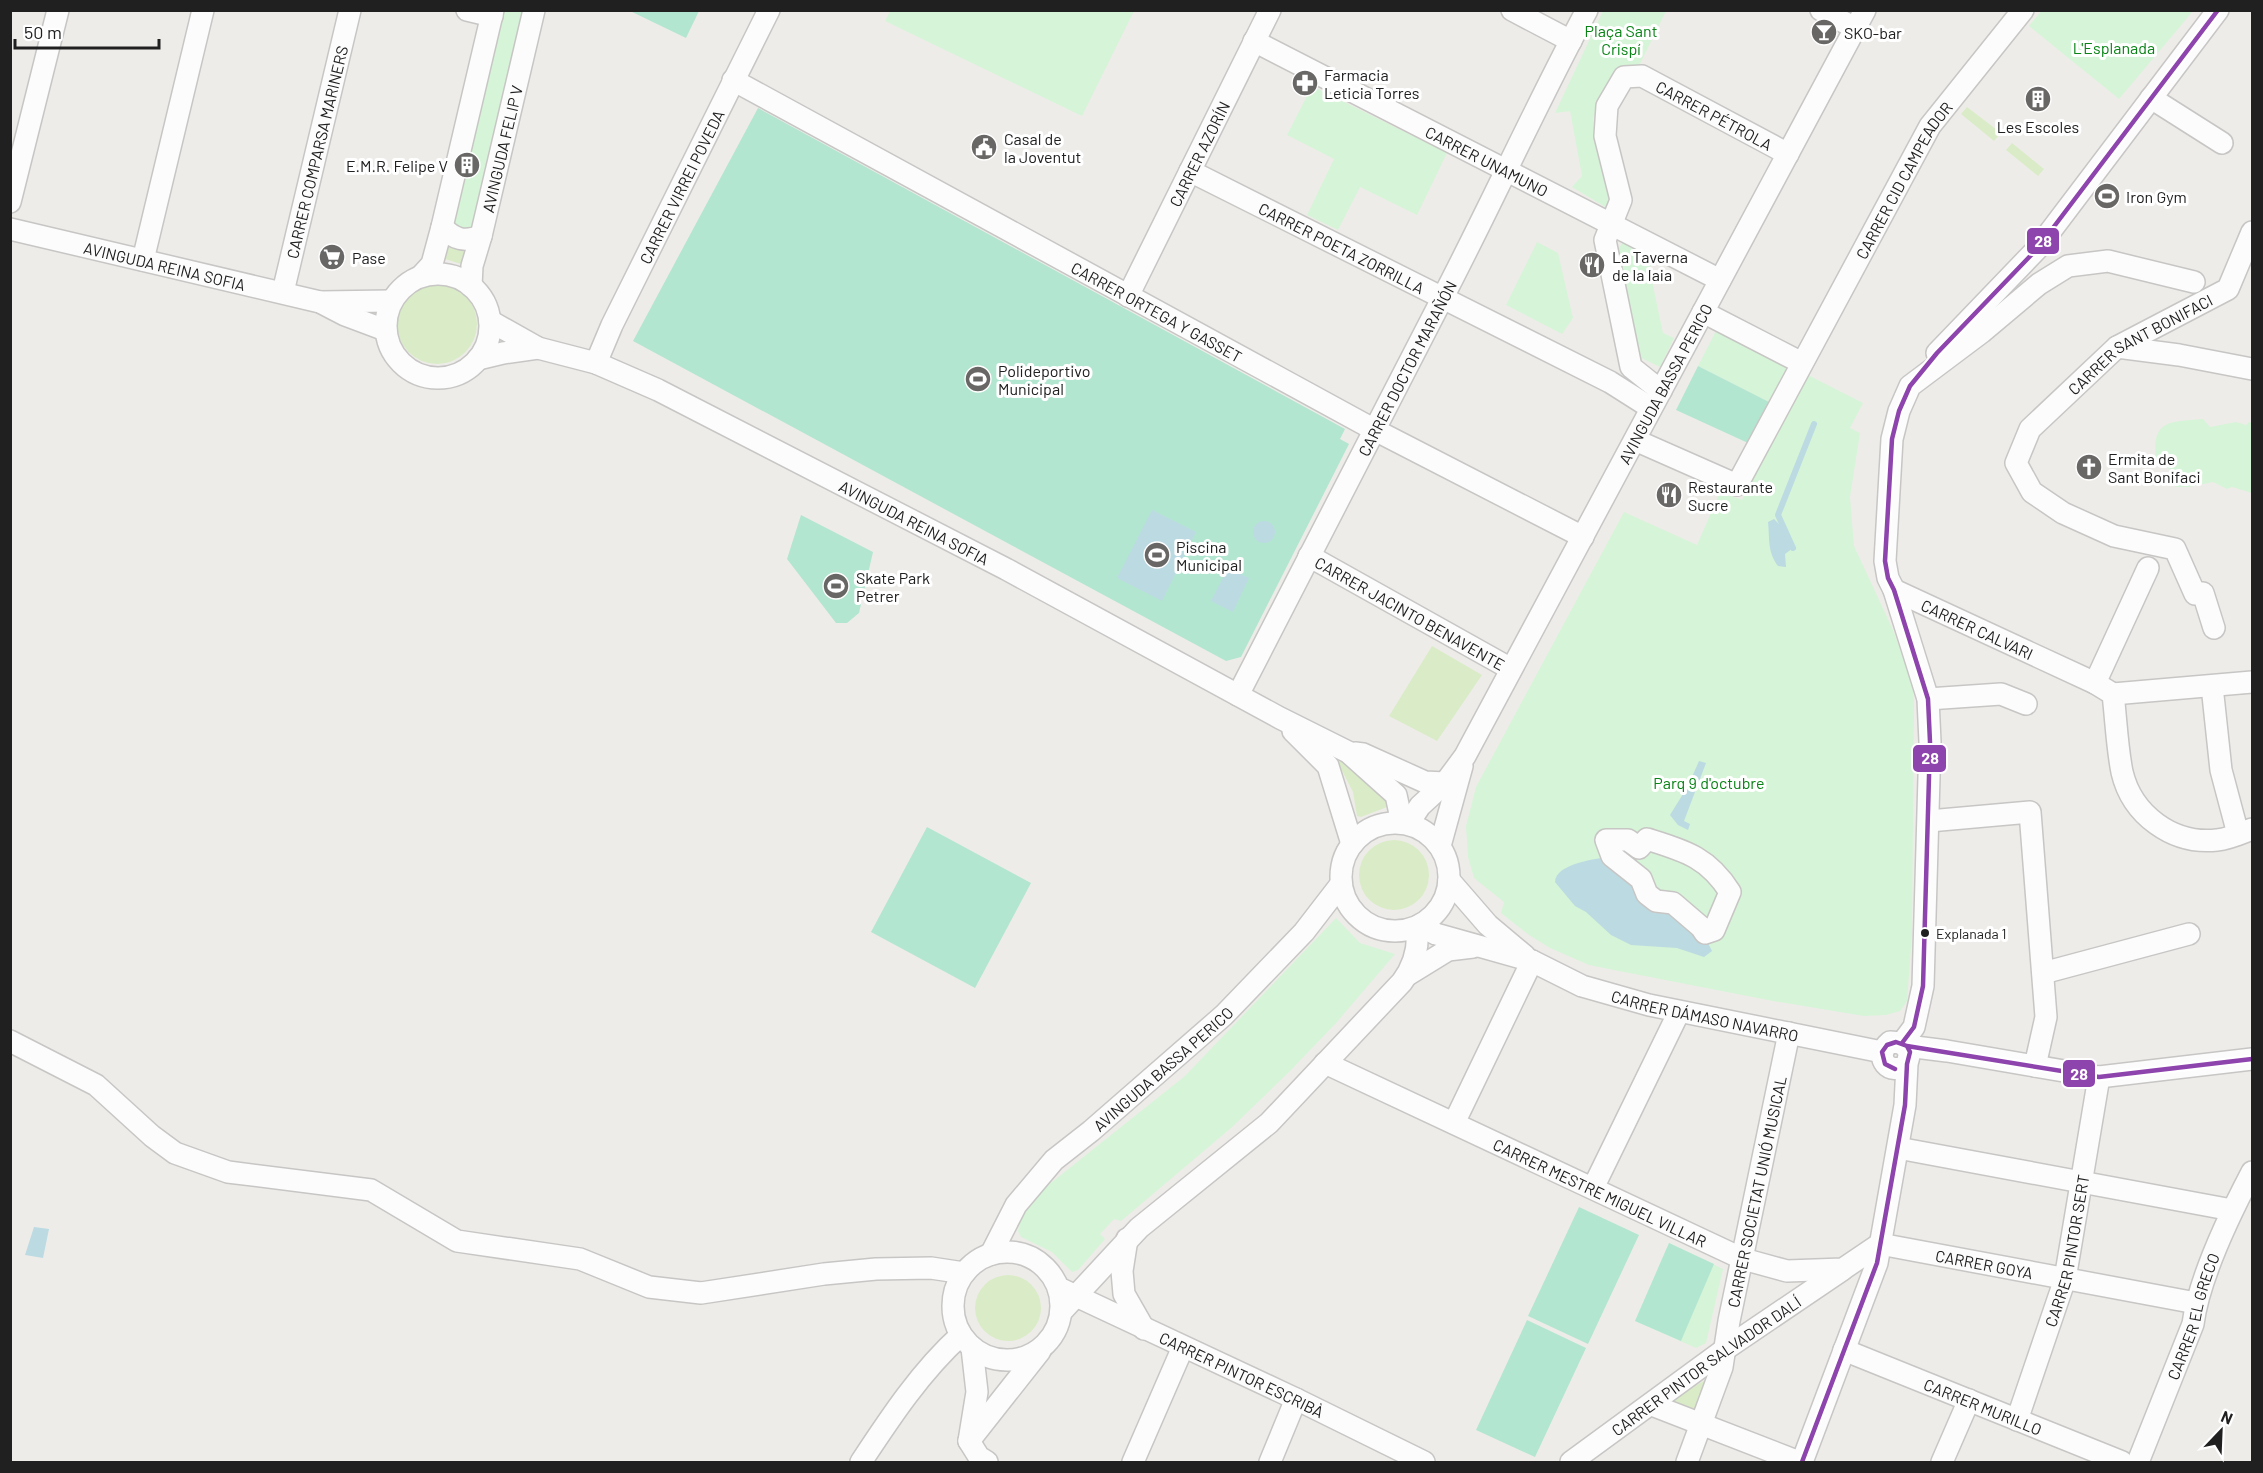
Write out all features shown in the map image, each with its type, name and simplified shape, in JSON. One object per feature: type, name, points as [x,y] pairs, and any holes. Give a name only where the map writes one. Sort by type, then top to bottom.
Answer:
[{"type":"street","points":[[10,202],[57,10]]},
{"type":"street","points":[[143,260],[203,10]]},
{"type":"street","name":"CARRER COMPARSA MARINERS","points":[[283,292],[350,10]]},
{"type":"street","points":[[421,276],[438,273],[456,277],[471,286],[484,302],[490,321],[490,335],[486,348],[478,359],[462,372],[442,378],[422,376],[403,366],[390,350],[385,330],[391,301],[403,286],[421,276],[432,264],[442,227],[492,13],[467,10]]},
{"type":"street","name":"AVINGUDA FELIP V","points":[[471,286],[472,267],[534,10]]},
{"type":"street","name":"CARRER VIRREI POVEDA","points":[[596,363],[635,277],[769,10]]},
{"type":"street","name":"CARRER AZORÍN","points":[[1128,296],[1270,10]]},
{"type":"street","points":[[1512,10],[1571,41],[1587,10]]},
{"type":"street","points":[[1821,10],[1860,20]]},
{"type":"street","name":"CARRER CID CAMPEADOR","points":[[1635,440],[1737,485],[1930,126],[2023,10]]},
{"type":"street","points":[[1652,1405],[1801,1462],[1877,1263],[1905,1105],[1906,1051],[1923,986],[1929,821],[1928,699],[1894,590],[1888,578],[1885,561],[1892,439],[1899,411],[1910,386],[1937,353],[2037,249],[2218,10]]},
{"type":"street","name":"AVINGUDA BASSA PERICO","points":[[1405,824],[1444,783],[1465,756],[1860,20]]},
{"type":"street","name":"CARRER UNAMUNO","points":[[1254,41],[1720,280]]},
{"type":"street","name":"CARRER DOCTOR MARAÑÓN","points":[[1238,695],[1443,297],[1571,41]]},
{"type":"street","name":"CARRER PÉTROLA","points":[[1611,224],[1621,200],[1605,136],[1606,106],[1624,77],[1642,76],[1788,154]]},
{"type":"street","name":"CARRER ORTEGA Y GASSET","points":[[734,80],[1373,429],[1583,537]]},
{"type":"street","points":[[2151,98],[2222,143]]},
{"type":"street","name":"CARRER POETA ZORRILLA","points":[[1190,171],[1610,382],[1656,400]]},
{"type":"street","points":[[1611,224],[1605,240],[1631,367],[1656,400]]},
{"type":"street","points":[[442,227],[452,237],[467,241],[481,236]]},
{"type":"street","name":"AVINGUDA REINA SOFIA","points":[[10,229],[283,292],[320,302],[345,315],[385,330]]},
{"type":"street","name":"CARRER SANT BONIFACI","points":[[2214,628],[2203,593],[2195,594],[2175,549],[2114,536],[2063,513],[2032,492],[2016,463],[2030,429],[2062,409],[2116,347],[2228,289],[2253,232]]},
{"type":"street","points":[[1910,386],[1982,332],[2039,284],[2068,266],[2151,258]]},
{"type":"street","points":[[2108,261],[2194,282]]},
{"type":"street","name":"AVINGUDA REINA SOFIA","points":[[320,302],[391,301]]},
{"type":"street","points":[[1703,312],[1802,363]]},
{"type":"street","name":"AVINGUDA REINA SOFIA","points":[[490,321],[538,348],[596,363],[657,390],[985,558],[1280,718],[1348,752],[1396,795],[1405,824]]},
{"type":"street","points":[[2116,347],[2179,355],[2253,369]]},
{"type":"street","name":"AVINGUDA REINA SOFIA","points":[[478,359],[538,348]]},
{"type":"street","points":[[1610,382],[1631,367]]},
{"type":"street","name":"CARRER JACINTO BENAVENTE","points":[[1309,556],[1511,669]]},
{"type":"street","points":[[2148,568],[2104,688],[2122,772],[2132,800],[2156,825],[2183,838],[2217,840],[2245,832],[2222,770],[2212,686]]},
{"type":"street","name":"CARRER CALVARI","points":[[1894,590],[2104,688]]},
{"type":"street","points":[[2104,688],[2212,686],[2253,682]]},
{"type":"street","points":[[1928,699],[2001,694],[2026,704]]},
{"type":"street","name":"AVINGUDA REINA SOFIA","points":[[1280,718],[1328,766],[1352,844]]},
{"type":"street","name":"AVINGUDA REINA SOFIA","points":[[1348,752],[1363,754],[1425,782],[1444,783]]},
{"type":"street","name":"AVINGUDA BASSA PERICO","points":[[1440,846],[1465,756]]},
{"type":"street","points":[[1929,821],[2030,812],[2046,1017],[2035,1066]]},
{"type":"street","points":[[1388,823],[1405,824],[1426,832],[1440,846],[1448,863],[1448,892],[1437,912],[1418,926],[1401,931],[1384,930],[1369,924],[1356,914],[1346,900],[1341,885],[1343,863],[1352,844],[1362,834],[1388,823]]},
{"type":"street","points":[[1647,839],[1688,853],[1709,865],[1720,876],[1730,892],[1714,930],[1705,933],[1673,903],[1656,901],[1647,894],[1641,879],[1612,856],[1606,840],[1628,840],[1639,848],[1647,839]]},
{"type":"street","name":"CARRER DÁMASO NAVARRO","points":[[1449,880],[1488,925],[1532,961]]},
{"type":"street","name":"AVINGUDA BASSA PERICO","points":[[991,1254],[1016,1205],[1054,1160],[1091,1131],[1224,1015],[1305,932],[1341,885]]},
{"type":"street","points":[[1408,974],[1419,943],[1418,926]]},
{"type":"street","name":"CARRER DÁMASO NAVARRO","points":[[1418,926],[1436,934],[1532,961],[1582,986],[1679,1012],[1882,1052],[1890,1042],[1906,1051]]},
{"type":"street","points":[[2043,973],[2189,934]]},
{"type":"street","points":[[978,1453],[1056,1330],[1065,1298],[1127,1239],[1269,1122],[1408,974],[1449,950],[1481,945]]},
{"type":"street","points":[[1454,1123],[1532,961]]},
{"type":"street","points":[[1593,1188],[1679,1012]]},
{"type":"street","name":"CARRER SOCIETAT UNIÓ MUSICAL","points":[[1687,1462],[1722,1367],[1789,1033]]},
{"type":"street","points":[[10,1041],[96,1085],[152,1136],[175,1153],[228,1172],[371,1190],[457,1241],[580,1259],[649,1287],[701,1293],[824,1274],[876,1269],[931,1268],[964,1273]]},
{"type":"street","points":[[1906,1051],[2035,1066],[2099,1077],[2253,1059]]},
{"type":"street","name":"CARRER MESTRE MIGUEL VILLAR","points":[[1324,1063],[1743,1258],[1787,1271],[1843,1269]]},
{"type":"street","name":"CARRER PINTOR SERT","points":[[2018,1420],[2065,1279],[2099,1077]]},
{"type":"street","points":[[1898,1148],[2232,1210]]},
{"type":"street","name":"CARRER EL GRECO","points":[[2138,1462],[2193,1324],[2196,1303],[2232,1210],[2253,1172]]},
{"type":"street","points":[[1127,1239],[1122,1271],[1124,1294],[1144,1329]]},
{"type":"street","points":[[1843,1269],[1880,1244]]},
{"type":"street","name":"CARRER GOYA","points":[[1880,1244],[2196,1303]]},
{"type":"street","points":[[978,1453],[977,1392],[966,1342],[953,1315],[954,1293],[964,1273],[976,1261],[991,1254],[1011,1252],[1031,1257],[1048,1270],[1065,1298]]},
{"type":"street","name":"CARRER PINTOR SALVADOR DALÍ","points":[[1570,1462],[1652,1405],[1725,1350],[1843,1269]]},
{"type":"street","name":"CARRER PINTOR ESCRIBÀ","points":[[1065,1298],[1144,1329],[1296,1399],[1424,1462]]},
{"type":"street","points":[[966,1342],[989,1358],[1009,1361],[1028,1357],[1044,1346]]},
{"type":"street","points":[[861,1462],[899,1406],[942,1352],[966,1342]]},
{"type":"street","points":[[1133,1462],[1183,1347]]},
{"type":"street","name":"CARRER MURILLO","points":[[1844,1350],[2122,1462]]},
{"type":"street","points":[[1270,1462],[1296,1399]]},
{"type":"street","points":[[1942,1462],[1969,1400]]},
{"type":"green space","points":[[890,10],[1134,11],[1082,116],[885,21]]},
{"type":"green space","name":"L'Esplanada","points":[[2042,10],[2193,11],[2119,99],[2029,26]]},
{"type":"green space","points":[[502,11],[526,11],[473,229],[467,234],[450,222]]},
{"type":"green space","points":[[630,11],[699,11],[686,38]]},
{"type":"green space","name":"Plaça Sant Crispí","points":[[1603,11],[1666,11],[1638,68],[1614,79],[1593,118],[1612,195],[1607,208],[1572,187],[1582,176],[1570,111],[1555,113]]},
{"type":"green space","points":[[1312,86],[1447,153],[1417,215],[1360,187],[1338,230],[1307,215],[1334,159],[1287,135]]},
{"type":"green space","points":[[1967,107],[2001,133],[1994,141],[1961,114]]},
{"type":"green space","name":"Polideportivo Municipal","points":[[758,108],[1345,429],[1340,439],[1349,444],[1241,657],[1226,661],[633,341]]},
{"type":"green space","points":[[2012,143],[2044,169],[2038,176],[2006,150]]},
{"type":"green space","points":[[447,241],[469,247],[464,265],[442,258]]},
{"type":"green space","points":[[1537,242],[1558,253],[1573,318],[1562,334],[1506,305]]},
{"type":"green space","points":[[1623,242],[1659,261],[1649,267],[1663,333],[1674,338],[1660,367],[1637,356],[1619,248]]},
{"type":"green space","points":[[437,284],[452,287],[465,296],[474,309],[477,324],[474,339],[465,352],[452,361],[437,364],[422,361],[409,352],[400,339],[397,324],[400,309],[409,296],[422,287]]},
{"type":"green space","points":[[1718,327],[1789,363],[1769,402],[1698,366]]},
{"type":"green space","points":[[1698,366],[1769,402],[1748,443],[1676,410]]},
{"type":"green space","name":"Parq 9 d'octubre","points":[[1808,375],[1863,403],[1850,428],[1860,433],[1850,497],[1854,546],[1893,630],[1912,681],[1914,701],[1912,934],[1907,1001],[1900,1011],[1886,1015],[1864,1016],[1773,1001],[1589,965],[1550,948],[1501,913],[1504,902],[1474,878],[1468,857],[1466,826],[1476,787],[1624,512],[1697,545],[1720,492],[1742,500]]},
{"type":"green space","points":[[2203,419],[2210,427],[2236,422],[2246,425],[2249,422],[2252,423],[2252,493],[2232,487],[2227,489],[2213,482],[2189,487],[2175,487],[2173,470],[2156,461],[2156,437],[2165,425]]},
{"type":"green space","name":"Skate Park Petrer","points":[[801,515],[873,552],[859,613],[847,623],[836,623],[787,559]]},
{"type":"green space","points":[[1432,646],[1482,675],[1437,741],[1389,716]]},
{"type":"green space","points":[[1340,757],[1389,801],[1387,807],[1361,817],[1357,816],[1353,792],[1336,759]]},
{"type":"green space","points":[[927,827],[1031,883],[975,988],[871,932]]},
{"type":"green space","points":[[1401,840],[1414,846],[1423,855],[1427,861],[1429,875],[1427,889],[1419,900],[1408,908],[1387,910],[1369,900],[1361,889],[1359,868],[1369,850],[1380,842]]},
{"type":"green space","points":[[1336,918],[1360,943],[1395,954],[1336,1023],[1290,1071],[1231,1128],[1121,1221],[1114,1219],[1100,1234],[1105,1239],[1078,1270],[1072,1272],[1052,1252],[1021,1237],[1018,1231],[1021,1219],[1037,1194],[1185,1076]]},
{"type":"green space","points":[[1579,1207],[1639,1235],[1588,1344],[1528,1316]]},
{"type":"green space","points":[[1669,1243],[1723,1269],[1706,1343],[1696,1348],[1635,1321]]},
{"type":"green space","points":[[1669,1243],[1714,1264],[1681,1341],[1635,1321]]},
{"type":"green space","points":[[1002,1275],[1014,1275],[1026,1280],[1036,1290],[1041,1308],[1039,1321],[1026,1336],[1014,1341],[1002,1341],[990,1336],[980,1326],[975,1314],[975,1302],[980,1290],[990,1280]]},
{"type":"green space","points":[[1527,1320],[1586,1348],[1535,1457],[1476,1430]]},
{"type":"green space","points":[[1712,1376],[1699,1411],[1670,1401]]},
{"type":"water","name":"Piscina Municipal","points":[[1152,510],[1196,532],[1162,601],[1117,578]]},
{"type":"water","points":[[1774,519],[1784,529],[1793,548],[1785,554],[1786,567],[1778,566],[1771,550],[1768,522]]},
{"type":"water","points":[[1260,521],[1268,521],[1275,528],[1275,536],[1268,543],[1260,543],[1253,536],[1253,528]]},
{"type":"water","points":[[1228,568],[1249,578],[1233,612],[1211,601]]},
{"type":"water","points":[[1699,761],[1706,763],[1684,821],[1690,824],[1688,830],[1678,825],[1670,815],[1688,786]]},
{"type":"water","points":[[1612,856],[1707,941],[1712,951],[1704,957],[1677,948],[1631,945],[1611,935],[1586,912],[1575,906],[1555,882],[1562,870],[1570,866]]},
{"type":"water","points":[[34,1227],[49,1229],[43,1258],[25,1255]]},
{"type":"waterway","points":[[1793,548],[1778,515],[1814,424]]},
{"type":"transit line","name":"28","points":[[1902,1043],[1914,1027],[1923,986],[1930,742],[1928,699],[1894,590],[1888,578],[1885,561],[1892,439],[1899,411],[1910,386],[1937,353],[2037,249],[2218,10]]},
{"type":"transit line","name":"28","points":[[1802,1462],[1877,1263],[1905,1105],[1907,1064],[1910,1052],[1907,1046],[1896,1042],[1887,1045],[1882,1052],[1885,1064],[1895,1069]]},
{"type":"transit line","name":"28","points":[[1907,1046],[2099,1077],[2252,1059]]},
{"type":"place","name":"SKO-bar","points":[[1824,32]]},
{"type":"place","name":"Farmacia Leticia Torres","points":[[1305,83]]},
{"type":"place","name":"Les Escoles","points":[[2038,99]]},
{"type":"place","name":"Casal de la Joventut","points":[[984,147]]},
{"type":"place","name":"E.M.R. Felipe V","points":[[467,165]]},
{"type":"place","name":"Iron Gym","points":[[2107,196]]},
{"type":"place","name":"Pase","points":[[332,257]]},
{"type":"place","name":"La Taverna de la Iaia","points":[[1592,265]]},
{"type":"place","name":"Polideportivo Municipal","points":[[978,379]]},
{"type":"place","name":"Ermita de Sant Bonifaci","points":[[2089,467]]},
{"type":"place","name":"Restaurante Sucre","points":[[1669,495]]},
{"type":"place","name":"Piscina Municipal","points":[[1157,555]]},
{"type":"place","name":"Skate Park Petrer","points":[[836,586]]},
{"type":"place","name":"Explanada 1","points":[[1925,933]]}]
